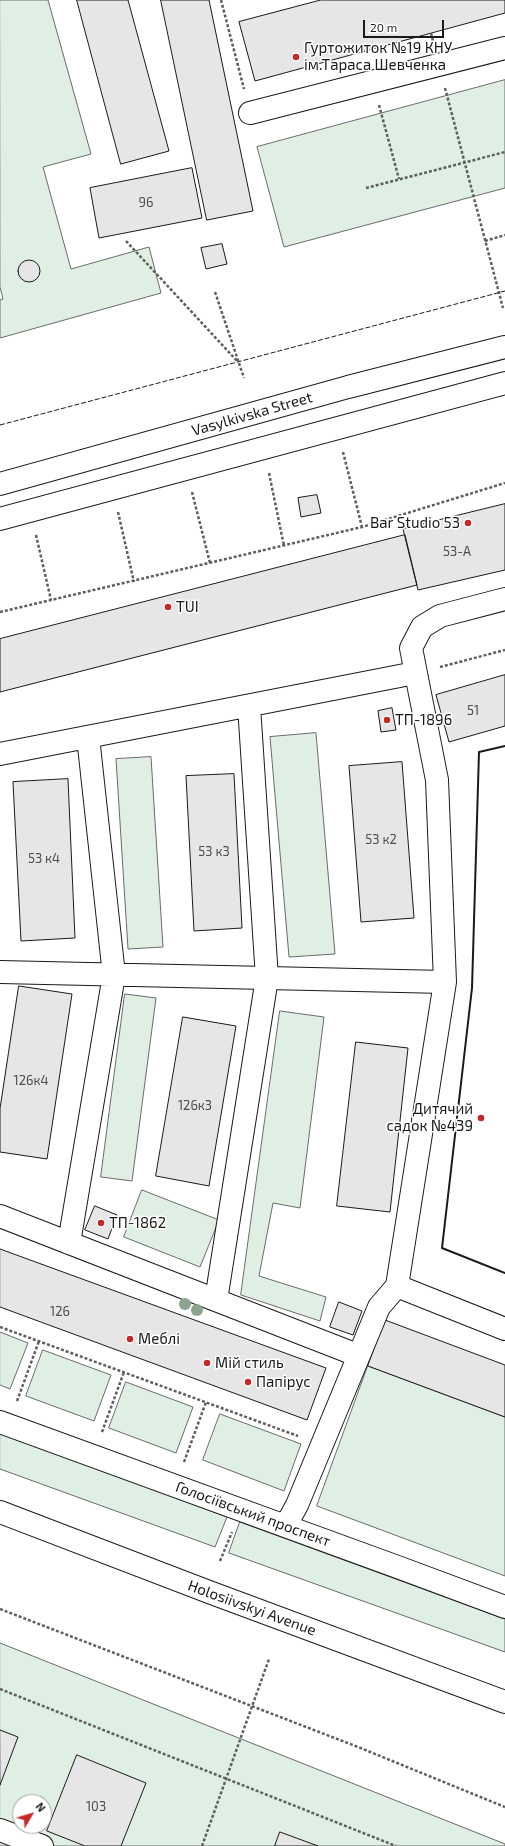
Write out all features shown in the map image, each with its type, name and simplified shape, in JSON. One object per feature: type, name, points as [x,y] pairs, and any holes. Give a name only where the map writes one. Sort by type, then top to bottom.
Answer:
[{"type":"main road","points":[[250,113],[505,48]]},
{"type":"main road","name":"Vasylkivska Street","points":[[0,484],[348,387],[505,347]]},
{"type":"main road","points":[[0,519],[505,383]]},
{"type":"main road","points":[[286,1525],[296,1505],[357,1355],[379,1307],[397,1286],[445,982],[436,780],[411,648],[422,627],[440,616],[505,599]]},
{"type":"main road","points":[[0,754],[415,674]]},
{"type":"main road","points":[[216,1300],[267,978],[249,706]]},
{"type":"main road","points":[[69,1243],[114,975],[88,737]]},
{"type":"main road","points":[[0,972],[445,982]]},
{"type":"main road","points":[[0,1216],[357,1355]]},
{"type":"main road","points":[[397,1286],[505,1329]]},
{"type":"main road","name":"Голосіївський проспект","points":[[0,1422],[240,1510],[286,1525],[505,1607]]},
{"type":"main road","name":"Holosiivskyi Avenue","points":[[0,1512],[209,1592],[505,1702]]},
{"type":"main road","points":[[7,1837],[42,1846]]},
{"type":"path","points":[[221,0],[250,113]]},
{"type":"path","points":[[431,33],[503,308]]},
{"type":"path","points":[[373,81],[399,180]]},
{"type":"path","points":[[366,188],[505,152]]},
{"type":"path","points":[[485,241],[505,235]]},
{"type":"path","points":[[126,241],[238,362]]},
{"type":"path","points":[[216,292],[244,378]]},
{"type":"path","points":[[343,451],[362,527]]},
{"type":"path","points":[[269,472],[284,546]]},
{"type":"path","points":[[0,612],[134,582],[362,527],[505,483]]},
{"type":"path","points":[[192,491],[210,563]]},
{"type":"path","points":[[118,510],[134,582]]},
{"type":"path","points":[[35,533],[52,600]]},
{"type":"path","points":[[415,674],[505,650]]},
{"type":"path","points":[[0,1327],[321,1444]]},
{"type":"path","points":[[17,1401],[39,1341]]},
{"type":"path","points":[[102,1433],[124,1372]]},
{"type":"path","points":[[184,1463],[206,1402]]},
{"type":"path","points":[[220,1561],[240,1510]]},
{"type":"path","points":[[0,1609],[358,1747],[505,1807]]},
{"type":"path","points":[[202,1846],[269,1659]]},
{"type":"path","points":[[0,1689],[396,1846]]},
{"type":"green space","points":[[0,0],[48,0],[91,154],[43,167],[71,269],[149,247],[161,293],[0,338],[0,300],[3,299],[0,287]]},
{"type":"green space","points":[[505,80],[505,188],[284,247],[257,147]]},
{"type":"green space","points":[[316,733],[335,954],[289,957],[270,737]]},
{"type":"green space","points":[[151,757],[163,947],[128,949],[116,759]]},
{"type":"green space","points":[[125,994],[156,998],[132,1181],[101,1177]]},
{"type":"green space","points":[[280,1011],[324,1017],[300,1208],[273,1203],[259,1276],[326,1297],[320,1321],[241,1295]]},
{"type":"green space","points":[[142,1190],[219,1220],[200,1267],[124,1237]]},
{"type":"green space","points":[[0,1332],[28,1343],[10,1389],[0,1385]]},
{"type":"green space","points":[[43,1350],[111,1375],[94,1421],[26,1396]]},
{"type":"green space","points":[[368,1366],[505,1417],[505,1576],[317,1506]]},
{"type":"green space","points":[[126,1382],[193,1407],[176,1453],[109,1428]]},
{"type":"green space","points":[[220,1414],[301,1444],[284,1491],[203,1460]]},
{"type":"green space","points":[[0,1431],[227,1517],[215,1547],[0,1469]]},
{"type":"green space","points":[[240,1522],[505,1619],[505,1652],[229,1553]]},
{"type":"green space","points":[[0,1643],[505,1844],[505,1846],[0,1846]]},
{"type":"building","points":[[77,0],[128,0],[169,151],[121,164]]},
{"type":"building","points":[[161,0],[209,0],[253,211],[207,220]]},
{"type":"building","name":"Гуртожиток №19 КНУ ім.Тараса Шевченка","points":[[321,0],[505,0],[505,13],[255,81],[239,22]]},
{"type":"building","points":[[192,168],[202,218],[99,238],[90,188]]},
{"type":"building","points":[[222,244],[227,264],[206,269],[201,248]]},
{"type":"building","points":[[29,260],[37,263],[40,271],[37,279],[29,282],[21,279],[18,271],[21,263]]},
{"type":"building","points":[[317,495],[321,513],[301,517],[298,498]]},
{"type":"building","points":[[505,504],[505,570],[418,590],[403,529]]},
{"type":"building","points":[[405,535],[417,585],[0,692],[0,639]]},
{"type":"building","points":[[505,675],[505,726],[449,742],[436,695]]},
{"type":"building","name":"ТП-1896","points":[[392,708],[396,730],[381,732],[378,711]]},
{"type":"building","points":[[402,762],[414,918],[361,922],[349,766]]},
{"type":"building","points":[[234,774],[242,928],[194,931],[186,776]]},
{"type":"building","points":[[68,779],[75,938],[21,941],[13,782]]},
{"type":"building","points":[[19,986],[72,994],[47,1159],[0,1152],[0,1109]]},
{"type":"building","points":[[183,1017],[236,1026],[209,1186],[156,1176]]},
{"type":"building","points":[[356,1042],[408,1048],[390,1212],[337,1206]]},
{"type":"building","name":"ТП-1862","points":[[95,1206],[117,1215],[108,1239],[85,1230]]},
{"type":"building","points":[[0,1249],[326,1368],[307,1420],[0,1307]]},
{"type":"building","points":[[339,1302],[362,1311],[353,1335],[330,1327]]},
{"type":"building","points":[[385,1320],[505,1365],[505,1417],[368,1366]]},
{"type":"building","points":[[0,1730],[18,1737],[0,1785]]},
{"type":"building","points":[[77,1755],[146,1783],[121,1846],[85,1846],[52,1833],[52,1818]]},
{"type":"building","points":[[280,1832],[318,1846],[275,1846]]},
{"type":"fence","points":[[0,425],[505,291]]},
{"type":"wall","points":[[505,746],[479,752],[472,988],[442,1248],[505,1273]]},
{"type":"place","name":"Гуртожиток №19 КНУ ім.Тараса Шевченка","points":[[296,57]]},
{"type":"place","name":"Bar Studio 53","points":[[468,523]]},
{"type":"place","name":"TUI","points":[[168,607]]},
{"type":"place","name":"ТП-1896","points":[[387,720]]},
{"type":"place","name":"Дитячий садок №439","points":[[481,1118]]},
{"type":"place","name":"ТП-1862","points":[[101,1223]]},
{"type":"place","name":"Меблі","points":[[130,1339]]},
{"type":"place","name":"Мій стиль","points":[[207,1363]]},
{"type":"place","name":"Папірус","points":[[248,1382]]}]
